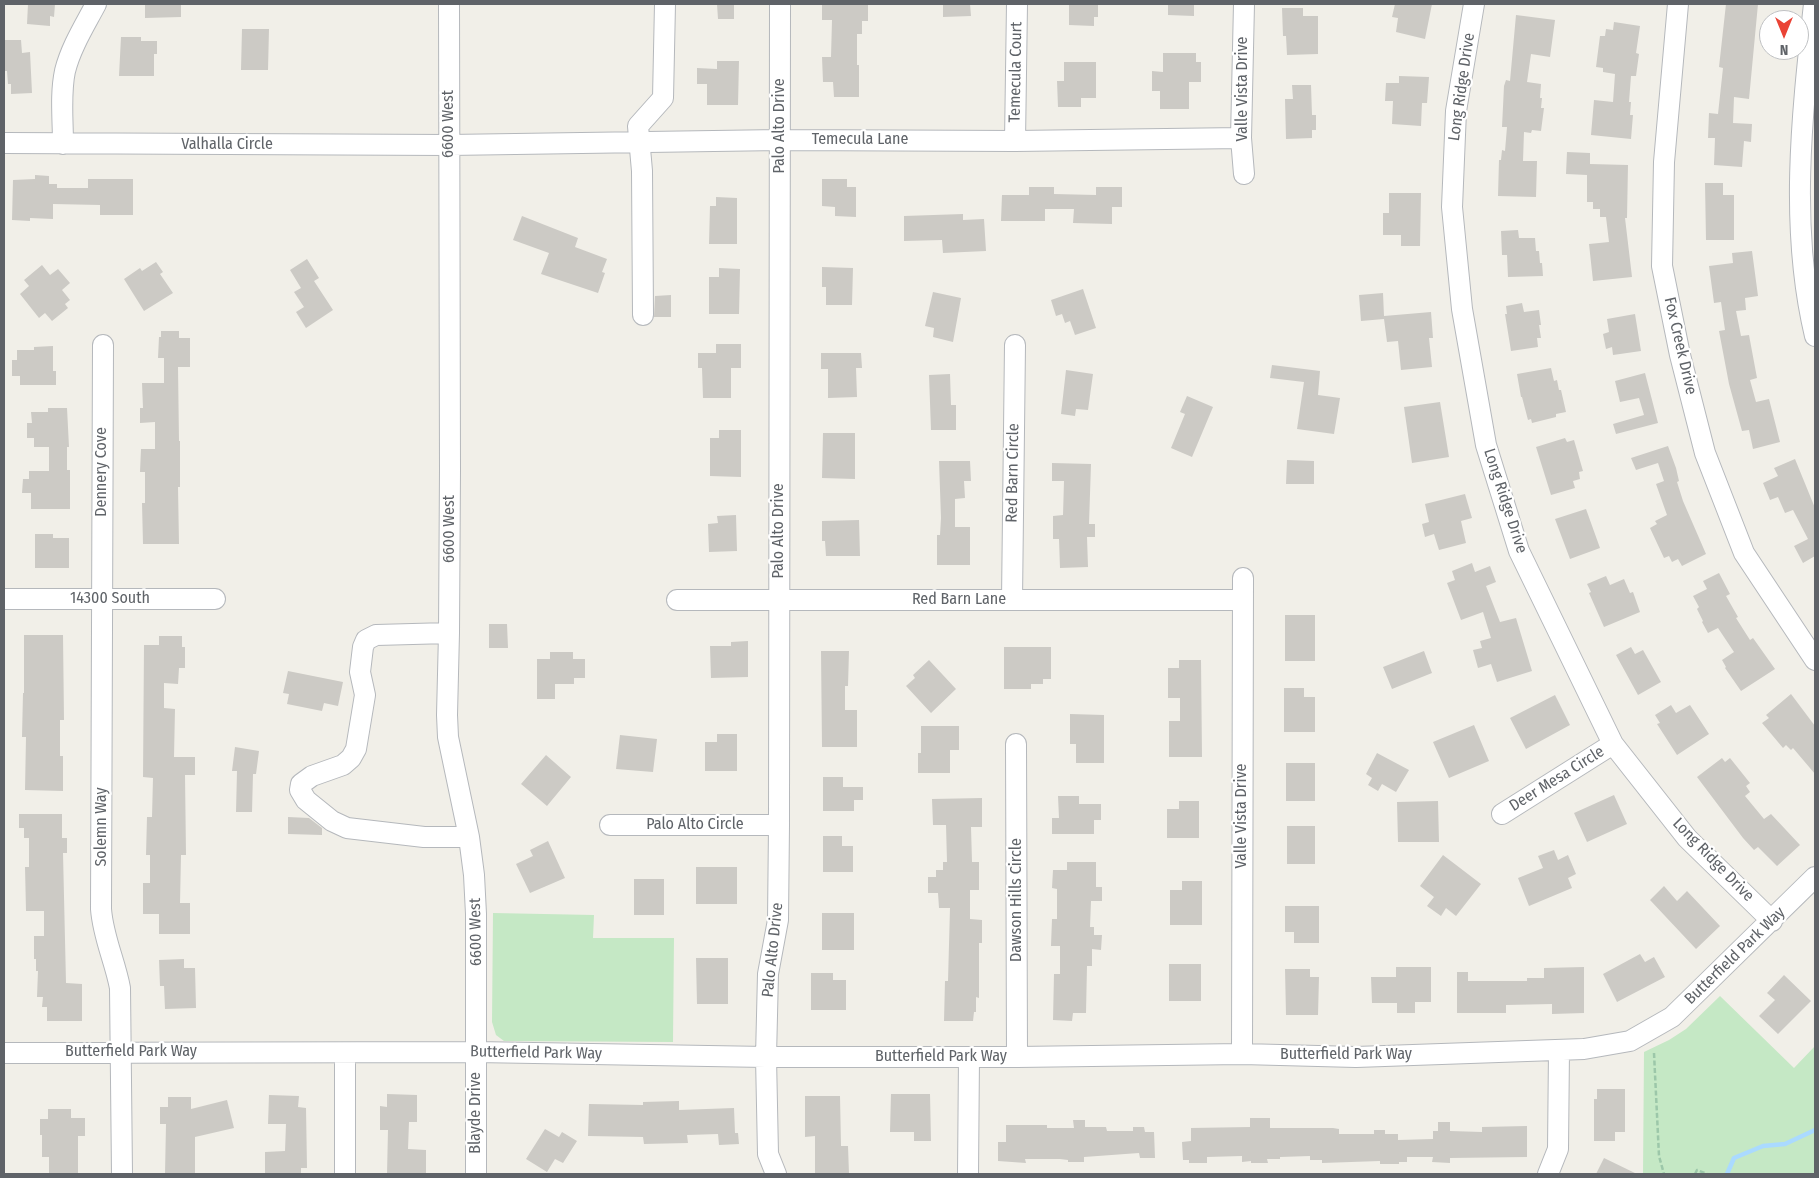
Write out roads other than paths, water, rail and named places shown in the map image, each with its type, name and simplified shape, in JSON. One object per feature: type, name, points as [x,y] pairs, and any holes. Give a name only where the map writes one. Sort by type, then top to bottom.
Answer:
[{"type":"street","points":[[63,144],[65,71],[96,4]]},
{"type":"street","name":"6600 West","points":[[449,4],[449,633],[447,714],[448,737],[469,837],[474,875],[476,914],[476,1052]]},
{"type":"street","points":[[643,315],[642,171],[638,126],[663,98],[665,4]]},
{"type":"street","name":"Palo Alto Drive","points":[[776,1174],[768,1154],[766,1057],[768,974],[778,920],[780,4]]},
{"type":"street","name":"Temecula Court","points":[[1015,140],[1017,4]]},
{"type":"street","name":"Valle Vista Drive","points":[[1244,4],[1241,138],[1244,174]]},
{"type":"street","name":"Long Ridge Drive","points":[[1474,4],[1456,111],[1452,207],[1462,309],[1486,445],[1519,551],[1613,744],[1687,838],[1772,921]]},
{"type":"street","name":"Fox Creek Drive","points":[[1678,4],[1664,162],[1662,266],[1680,356],[1705,453],[1744,553],[1815,660]]},
{"type":"street","points":[[1814,4],[1803,101],[1799,215],[1809,311],[1815,336]]},
{"type":"street","name":"Temecula Lane","points":[[449,146],[780,140],[1241,138]]},
{"type":"street","name":"Valhalla Circle","points":[[5,144],[449,146]]},
{"type":"street","name":"Dennery Cove","points":[[102,599],[103,345]]},
{"type":"street","name":"Red Barn Circle","points":[[1012,600],[1015,345]]},
{"type":"street","name":"Valle Vista Drive","points":[[1242,1054],[1243,578]]},
{"type":"street","name":"14300 South","points":[[4,599],[215,599]]},
{"type":"street","name":"Solemn Way","points":[[102,599],[101,909],[105,938],[115,965],[120,988],[122,1174]]},
{"type":"street","name":"Red Barn Lane","points":[[677,600],[1242,600]]},
{"type":"street","points":[[449,633],[376,635],[366,640],[363,647],[360,672],[365,694],[356,749],[351,758],[343,765],[312,776],[301,784],[300,790],[306,800],[316,810],[347,828],[424,837],[469,837]]},
{"type":"street","name":"Dawson Hills Circle","points":[[1016,744],[1018,1057]]},
{"type":"street","name":"Deer Mesa Circle","points":[[1502,814],[1613,744]]},
{"type":"street","name":"Palo Alto Circle","points":[[610,826],[779,826]]},
{"type":"street","name":"Butterfield Park Way","points":[[4,1053],[476,1052],[766,1057],[1018,1057],[1242,1054],[1356,1057],[1584,1049],[1630,1041],[1672,1017],[1815,878]]},
{"type":"street","points":[[1548,1174],[1558,1149],[1560,1050]]},
{"type":"street","name":"Blayde Drive","points":[[476,1052],[476,1174]]},
{"type":"street","points":[[345,1174],[346,1053]]},
{"type":"street","points":[[968,1174],[969,1057]]},
{"type":"street","points":[[765,1174],[776,1174]]},
{"type":"waterway","points":[[1727,1174],[1734,1158],[1763,1146],[1785,1144],[1815,1130]]}]
